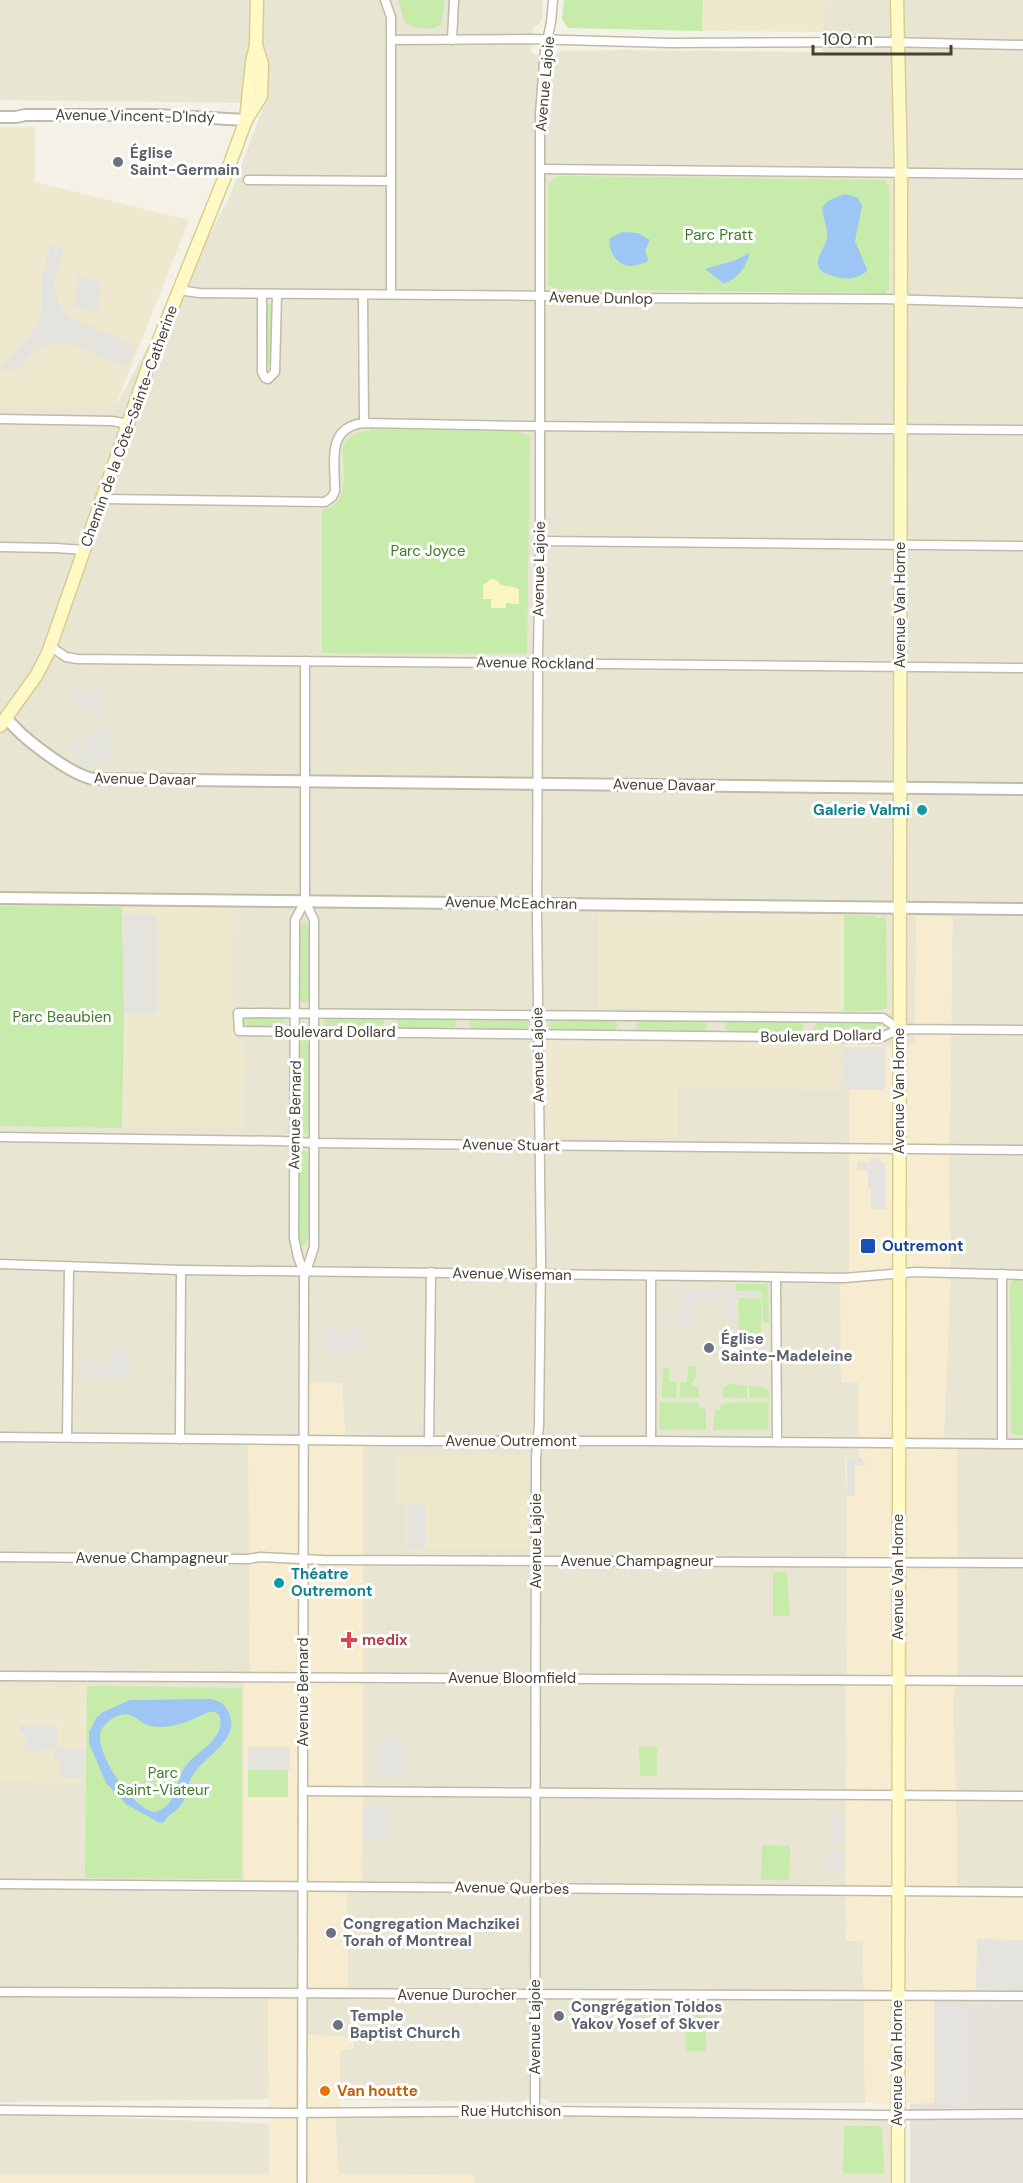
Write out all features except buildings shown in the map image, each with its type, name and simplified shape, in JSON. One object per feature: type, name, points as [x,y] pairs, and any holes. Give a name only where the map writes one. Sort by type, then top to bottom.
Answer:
[{"type":"main road","name":"Chemin de la Côte-Sainte-Catherine","points":[[2,717],[36,676],[50,646],[128,424],[179,290],[246,120],[261,96],[262,64],[256,45],[257,0]]},
{"type":"main road","name":"Avenue Van Horne","points":[[897,0],[901,173],[898,2183]]},
{"type":"street","points":[[385,0],[391,18],[391,294]]},
{"type":"street","points":[[452,40],[454,0]]},
{"type":"street","name":"Avenue Lajoie","points":[[535,2111],[536,1457],[540,1274],[537,784],[540,542],[540,113],[545,51],[553,0]]},
{"type":"street","points":[[391,40],[1023,45]]},
{"type":"street","name":"Avenue Vincent-D'Indy","points":[[0,111],[16,111],[25,115]]},
{"type":"street","name":"Avenue Vincent-D'Indy","points":[[0,117],[158,115],[232,117],[246,120]]},
{"type":"street","points":[[541,169],[1023,174]]},
{"type":"street","points":[[248,180],[391,181]]},
{"type":"street","name":"Avenue Dunlop","points":[[179,290],[199,293],[262,294],[1023,303]]},
{"type":"street","points":[[262,294],[261,372],[268,379],[275,372],[277,294]]},
{"type":"street","points":[[363,295],[364,423]]},
{"type":"street","points":[[0,419],[112,421],[128,424]]},
{"type":"street","points":[[102,499],[325,502],[332,497],[334,491],[338,435],[346,428],[364,423],[1023,430]]},
{"type":"street","points":[[540,542],[1023,546]]},
{"type":"street","points":[[0,547],[84,550]]},
{"type":"street","name":"Avenue Rockland","points":[[50,646],[73,659],[1023,668]]},
{"type":"street","points":[[305,661],[305,901]]},
{"type":"street","name":"Avenue Davaar","points":[[2,717],[64,766],[90,779],[1023,789]]},
{"type":"street","name":"Avenue McEachran","points":[[0,898],[1023,909]]},
{"type":"street","name":"Avenue Bernard","points":[[302,2183],[304,1272],[314,1247],[314,920],[305,901]]},
{"type":"street","name":"Avenue Bernard","points":[[304,1272],[294,1238],[295,920],[305,901]]},
{"type":"street","name":"Boulevard Dollard","points":[[238,1012],[883,1018],[899,1029],[880,1038],[238,1031],[238,1012]]},
{"type":"street","points":[[899,1029],[1023,1030]]},
{"type":"street","name":"Avenue Stuart","points":[[0,1137],[539,1146],[1023,1150]]},
{"type":"street","name":"Avenue Wiseman","points":[[0,1264],[181,1270],[651,1276],[844,1278],[899,1274],[1023,1275]]},
{"type":"street","points":[[67,1437],[69,1267]]},
{"type":"street","points":[[180,1439],[181,1270]]},
{"type":"street","points":[[429,1441],[431,1272]]},
{"type":"street","points":[[1002,1274],[1002,1444]]},
{"type":"street","points":[[651,1276],[651,1441]]},
{"type":"street","points":[[776,1277],[777,1441]]},
{"type":"street","name":"Avenue Outremont","points":[[0,1437],[1023,1444]]},
{"type":"street","name":"Avenue Champagneur","points":[[0,1557],[1023,1563]]},
{"type":"street","name":"Avenue Bloomfield","points":[[0,1676],[1023,1681]]},
{"type":"street","points":[[303,1791],[1023,1796]]},
{"type":"street","name":"Avenue Querbes","points":[[0,1884],[1023,1892]]},
{"type":"street","name":"Avenue Durocher","points":[[0,1992],[1023,1996]]},
{"type":"street","name":"Rue Hutchison","points":[[0,2110],[1023,2114]]},
{"type":"shaded area","points":[[0,0],[543,0],[542,19],[533,28],[531,52],[536,55],[555,55],[560,51],[621,50],[823,52],[824,0],[1023,0],[1023,1897],[957,1895],[846,1941],[863,1940],[865,2103],[551,2103],[546,2099],[527,2099],[521,2102],[285,2099],[0,2102],[0,407],[115,407],[229,198],[265,103],[0,100]]},
{"type":"shaded area","points":[[703,0],[825,0],[824,32],[702,31]]},
{"type":"shaded area","points":[[0,127],[35,127],[35,182],[189,220],[115,407],[0,407]]},
{"type":"shaded area","points":[[52,244],[64,249],[54,280],[60,305],[69,317],[136,345],[127,368],[67,343],[56,343],[31,355],[16,373],[0,368],[33,332],[38,322],[42,306],[42,280]]},
{"type":"shaded area","points":[[77,273],[101,283],[99,313],[75,307]]},
{"type":"shaded area","points":[[73,692],[102,692],[101,711],[73,711]]},
{"type":"shaded area","points":[[109,729],[109,763],[85,767],[71,750],[77,743],[81,746],[83,743],[81,742],[92,731]]},
{"type":"shaded area","points":[[122,907],[233,909],[232,1003],[236,1004],[237,1042],[245,1042],[243,1128],[122,1128],[124,1013]]},
{"type":"shaded area","points":[[150,913],[157,917],[157,1013],[124,1013],[122,914]]},
{"type":"shaded area","points":[[598,913],[844,915],[844,1011],[598,1008]]},
{"type":"shaded area","points":[[916,916],[953,917],[949,1186],[951,1263],[944,1443],[957,1444],[958,1681],[953,1697],[957,1895],[1023,1897],[1023,2001],[934,1999],[934,2104],[865,2103],[863,1941],[846,1941],[845,1891],[847,1511],[845,1457],[859,1457],[858,1382],[841,1382],[840,1280],[849,1280],[849,1090],[843,1090],[844,1045],[882,1045],[885,1047],[915,1044]]},
{"type":"shaded area","points":[[547,1042],[841,1044],[840,1090],[678,1088],[678,1138],[552,1137],[547,1132]]},
{"type":"shaded area","points":[[844,1047],[885,1047],[885,1090],[843,1090]]},
{"type":"shaded area","points":[[870,1158],[881,1158],[881,1163],[885,1163],[885,1209],[871,1209],[868,1171],[857,1170],[857,1162],[870,1163]]},
{"type":"shaded area","points":[[729,1287],[736,1287],[736,1292],[762,1291],[762,1296],[736,1297],[736,1323],[723,1321],[723,1301],[699,1301],[694,1305],[692,1327],[665,1327],[665,1318],[677,1318],[680,1315],[679,1290],[729,1289]]},
{"type":"shaded area","points":[[326,1330],[363,1330],[363,1354],[326,1353]]},
{"type":"shaded area","points":[[130,1349],[130,1378],[81,1378],[81,1361],[94,1361],[94,1366],[99,1366],[100,1362],[110,1361],[110,1350]]},
{"type":"shaded area","points":[[304,1383],[342,1383],[346,1440],[363,1441],[363,1792],[362,1887],[347,1888],[348,1996],[302,1994],[303,2034],[354,2037],[354,2049],[341,2050],[340,2057],[340,2099],[336,2129],[339,2174],[474,2175],[474,2183],[0,2183],[0,2174],[269,2174],[268,1995],[300,1994],[303,1887],[244,1887],[244,1677],[250,1677],[248,1439],[304,1440]]},
{"type":"shaded area","points":[[397,1455],[529,1455],[527,1549],[405,1550],[405,1502],[396,1502]]},
{"type":"shaded area","points":[[847,1458],[861,1458],[866,1465],[855,1465],[855,1496],[847,1496]]},
{"type":"shaded area","points":[[407,1505],[425,1505],[425,1548],[407,1548]]},
{"type":"shaded area","points":[[0,1686],[87,1686],[85,1783],[0,1782]]},
{"type":"shaded area","points":[[20,1725],[57,1725],[57,1748],[85,1749],[84,1779],[59,1778],[59,1759],[54,1759],[54,1750],[25,1752],[25,1733],[20,1733]]},
{"type":"shaded area","points":[[380,1740],[407,1740],[408,1777],[380,1777]]},
{"type":"shaded area","points":[[248,1747],[290,1747],[290,1770],[248,1770]]},
{"type":"shaded area","points":[[390,1807],[390,1839],[364,1840],[364,1808]]},
{"type":"shaded area","points":[[829,1814],[842,1814],[842,1844],[829,1844]]},
{"type":"shaded area","points":[[828,1850],[842,1850],[842,1874],[828,1874]]},
{"type":"shaded area","points":[[977,1939],[1023,1940],[1023,1993],[976,1992]]},
{"type":"shaded area","points":[[934,1999],[1023,2001],[1023,2183],[910,2183],[910,2104],[934,2103]]},
{"type":"shaded area","points":[[936,2008],[969,2008],[968,2103],[937,2103]]},
{"type":"shaded area","points":[[291,2112],[897,2115],[898,2183],[474,2183],[474,2175],[0,2174],[0,2114],[289,2124]]},
{"type":"green space","points":[[398,0],[445,0],[441,24],[430,28],[410,26],[404,20]]},
{"type":"green space","points":[[564,0],[703,0],[702,31],[568,28],[562,19]]},
{"type":"green space","name":"Parc Pratt","points":[[558,176],[885,180],[889,186],[889,289],[885,293],[553,289],[548,284],[548,184]]},
{"type":"green space","points":[[270,303],[273,306],[273,363],[267,366],[265,306]]},
{"type":"green space","name":"Parc Joyce","points":[[370,429],[514,431],[530,436],[527,654],[322,653],[322,510],[331,507],[338,501],[341,494],[344,476],[343,448],[347,440],[353,435],[370,431]]},
{"type":"green space","name":"Parc Beaubien","points":[[0,906],[122,907],[124,1013],[122,1128],[0,1126]]},
{"type":"green space","points":[[844,915],[876,916],[877,918],[882,918],[882,916],[886,919],[887,1005],[884,1010],[844,1011]]},
{"type":"green space","points":[[304,920],[310,934],[312,969],[311,998],[304,1004],[298,997],[297,957],[299,935]]},
{"type":"green space","points":[[284,1016],[282,1027],[246,1026],[242,1021],[243,1017]]},
{"type":"green space","points":[[326,1016],[380,1017],[385,1022],[380,1028],[328,1028],[323,1023]]},
{"type":"green space","points":[[397,1018],[454,1018],[457,1023],[453,1029],[400,1028],[396,1025]]},
{"type":"green space","points":[[471,1018],[526,1019],[530,1024],[526,1030],[473,1030],[468,1023]]},
{"type":"green space","points":[[552,1019],[614,1019],[618,1025],[614,1031],[553,1030],[548,1026]]},
{"type":"green space","points":[[639,1020],[703,1020],[708,1026],[703,1032],[641,1031],[636,1025]]},
{"type":"green space","points":[[730,1020],[800,1021],[805,1027],[800,1033],[730,1033],[725,1028],[726,1023]]},
{"type":"green space","points":[[819,1021],[880,1022],[884,1027],[880,1033],[819,1033],[814,1030],[814,1026]]},
{"type":"green space","points":[[305,1040],[311,1046],[310,1130],[304,1134],[298,1129],[298,1045]]},
{"type":"green space","points":[[305,1150],[310,1156],[311,1205],[309,1232],[303,1247],[298,1230],[297,1190],[298,1156]]},
{"type":"green space","points":[[1015,1279],[1023,1280],[1023,1435],[1014,1435],[1011,1431],[1010,1283]]},
{"type":"green space","points":[[736,1284],[768,1284],[769,1323],[763,1323],[762,1291],[736,1291]]},
{"type":"green space","points":[[738,1298],[761,1298],[761,1336],[754,1336],[753,1339],[739,1339]]},
{"type":"green space","points":[[688,1366],[696,1366],[696,1377],[691,1383],[698,1387],[699,1397],[680,1398],[680,1382],[687,1382]]},
{"type":"green space","points":[[663,1368],[669,1368],[670,1382],[677,1382],[676,1398],[662,1398]]},
{"type":"green space","points":[[730,1384],[747,1386],[747,1398],[723,1397],[723,1388]]},
{"type":"green space","points":[[749,1386],[761,1387],[769,1391],[769,1398],[750,1398]]},
{"type":"green space","points":[[660,1402],[699,1403],[699,1407],[706,1410],[706,1430],[661,1430],[659,1427]]},
{"type":"green space","points":[[769,1402],[766,1430],[713,1430],[715,1410],[719,1410],[722,1403]]},
{"type":"green space","points":[[773,1572],[787,1572],[790,1616],[773,1616]]},
{"type":"green space","name":"Parc Saint-Viateur","points":[[87,1686],[242,1688],[242,1879],[85,1878]]},
{"type":"green space","points":[[639,1747],[657,1747],[657,1776],[640,1776]]},
{"type":"green space","points":[[248,1770],[288,1770],[288,1797],[248,1797]]},
{"type":"green space","points":[[762,1845],[790,1846],[789,1880],[761,1880]]},
{"type":"green space","points":[[685,2005],[705,2005],[706,2051],[686,2051]]},
{"type":"green space","points":[[844,2126],[879,2126],[882,2128],[884,2173],[843,2173]]},
{"type":"sand","points":[[491,579],[519,590],[519,604],[506,603],[506,608],[491,608],[491,599],[483,599],[483,585]]},
{"type":"water","points":[[845,194],[858,198],[862,206],[855,241],[867,269],[857,277],[847,278],[822,272],[818,264],[827,237],[823,207],[833,198]]},
{"type":"water","points":[[622,232],[638,233],[650,240],[645,251],[647,262],[627,266],[618,261],[610,248],[610,238]]},
{"type":"water","points":[[749,253],[740,272],[728,282],[723,283],[705,269],[736,260]]},
{"type":"water","points":[[213,1699],[225,1706],[231,1721],[231,1729],[222,1745],[192,1775],[183,1802],[164,1822],[160,1823],[126,1804],[106,1783],[89,1743],[89,1732],[97,1717],[130,1700]],"holes":[[[215,1712],[219,1715],[221,1723],[219,1731],[215,1738],[185,1767],[167,1806],[154,1812],[145,1808],[118,1781],[105,1757],[100,1736],[101,1730],[113,1718],[126,1714],[151,1726],[166,1727]]]},
{"type":"place","name":"Église Saint-Germain","points":[[118,162]]},
{"type":"place","name":"Galerie Valmi","points":[[922,810]]},
{"type":"place","name":"Outremont","points":[[868,1246]]},
{"type":"place","name":"Église Sainte-Madeleine","points":[[709,1348]]},
{"type":"place","name":"Théatre Outremont","points":[[279,1583]]},
{"type":"place","name":"medix","points":[[349,1640]]},
{"type":"place","name":"Congregation Machzikei Torah of Montreal","points":[[331,1933]]},
{"type":"place","name":"Congrégation Toldos Yakov Yosef of Skver","points":[[559,2016]]},
{"type":"place","name":"Temple Baptist Church","points":[[338,2025]]},
{"type":"place","name":"Van houtte","points":[[325,2091]]}]
